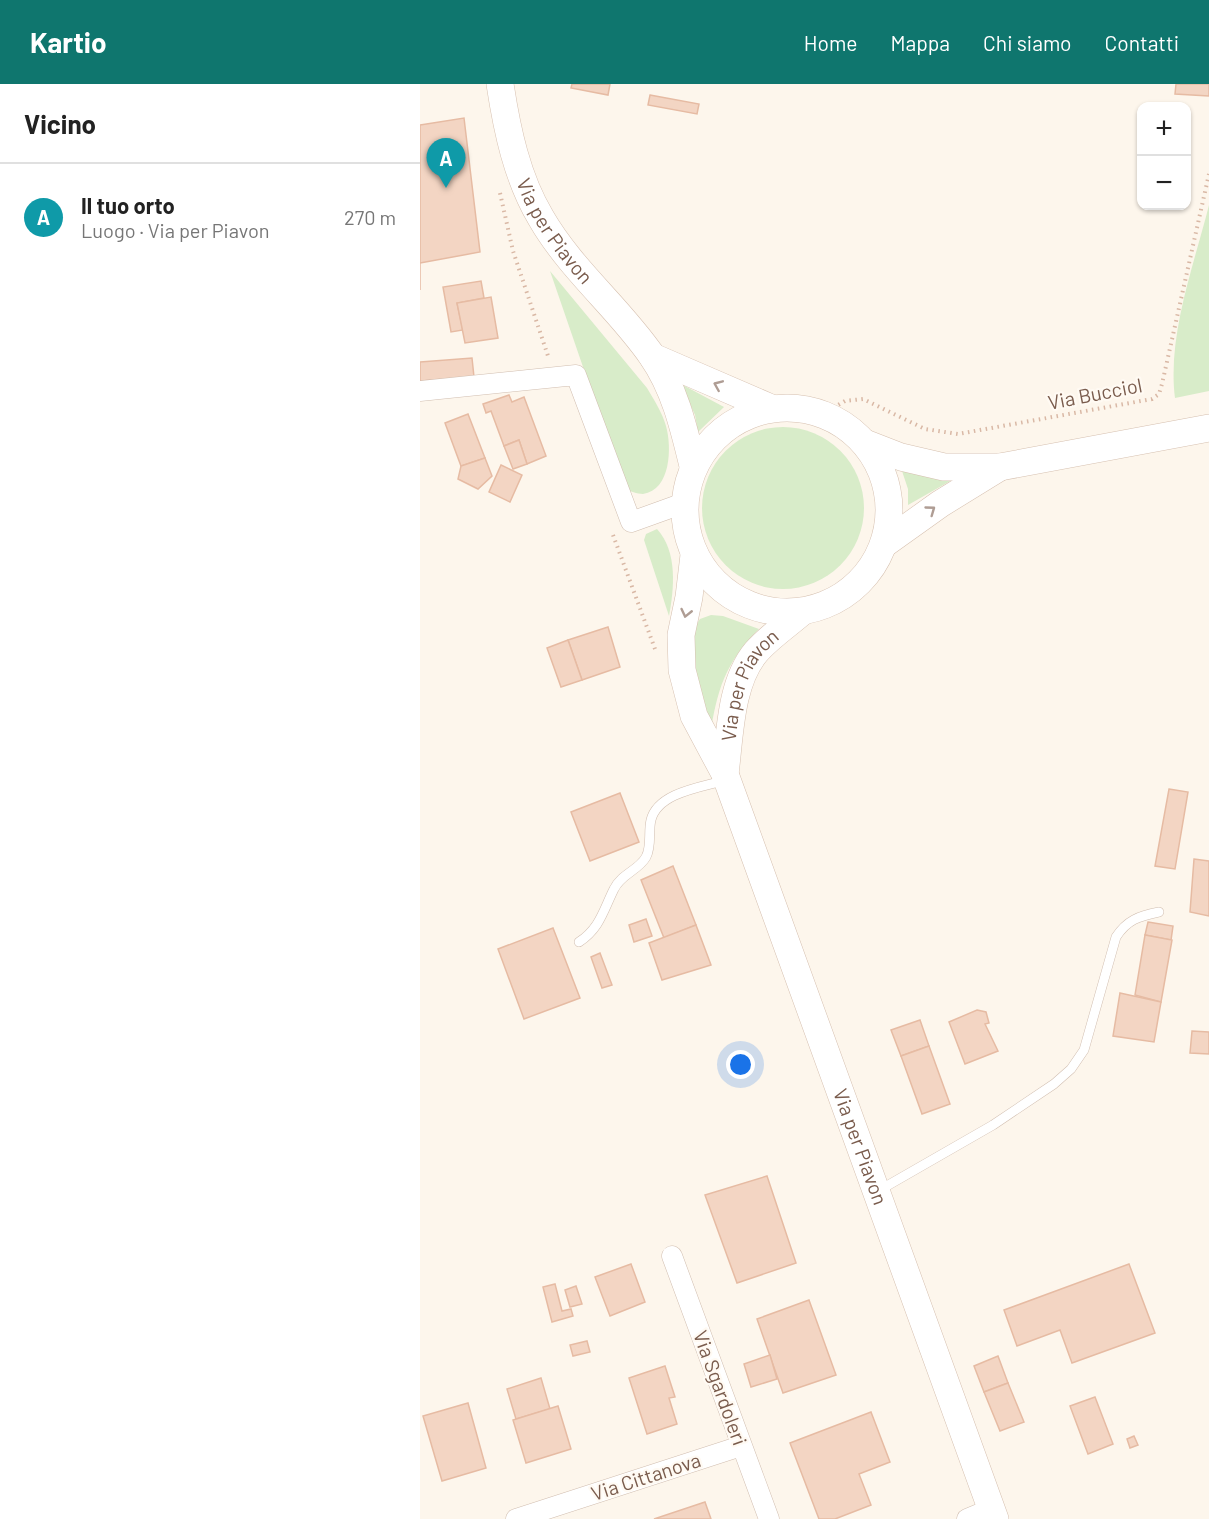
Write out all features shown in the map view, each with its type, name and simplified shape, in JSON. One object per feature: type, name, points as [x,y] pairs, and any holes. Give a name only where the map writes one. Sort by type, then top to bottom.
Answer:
[{"type":"main road","name":"Via per Piavon","points":[[500,84],[513,147],[526,190],[540,217],[573,263],[652,357],[681,415],[693,466]]},
{"type":"main road","name":"Via per Piavon","points":[[652,357],[771,408]]},
{"type":"main road","points":[[771,408],[797,408],[822,414],[846,426],[865,443],[883,474],[890,509],[884,544],[871,569],[852,589],[829,604],[802,612],[770,611],[739,601],[713,581],[694,555],[686,530],[684,503],[693,466],[712,439],[739,419],[771,408]]},
{"type":"main road","points":[[865,443],[901,457],[944,467],[1000,467],[1209,428]]},
{"type":"main road","points":[[884,544],[940,504],[1000,467]]},
{"type":"main road","name":"Via per Piavon","points":[[694,555],[681,635],[682,670],[694,716],[726,777],[876,1192],[984,1516]]},
{"type":"main road","name":"Via per Piavon","points":[[726,777],[731,721],[741,678],[756,653],[802,612]]},
{"type":"street","points":[[420,391],[576,375],[631,522],[684,503]]},
{"type":"street","name":"Via Sgardoleri","points":[[672,1256],[769,1519]]},
{"type":"street","name":"Via Cittanova","points":[[516,1519],[741,1446]]},
{"type":"lane","points":[[579,942],[596,928],[619,881],[646,858],[649,849],[651,819],[656,810],[679,794],[726,777]]},
{"type":"lane","points":[[876,1192],[993,1125],[1054,1084],[1071,1069],[1084,1050],[1116,937],[1125,924],[1136,918],[1159,912]]},
{"type":"path","name":"Via Bucciol","points":[[822,414],[846,401],[862,399],[925,429],[958,434],[1152,399],[1159,394],[1162,384],[1209,174]]},
{"type":"path","points":[[498,186],[513,251],[538,327]]},
{"type":"green space","points":[[1209,205],[1209,391],[1175,398],[1175,350],[1178,326]]},
{"type":"green space","points":[[550,271],[647,388],[660,411],[668,435],[669,456],[664,476],[652,491],[641,494],[625,489]]},
{"type":"green space","points":[[681,384],[724,407],[698,432],[695,415]]},
{"type":"green space","points":[[783,427],[814,434],[828,441],[840,451],[850,463],[857,477],[864,508],[857,539],[850,553],[840,565],[828,575],[814,582],[783,589],[752,582],[738,575],[726,565],[716,553],[709,539],[702,508],[709,477],[716,463],[726,451],[738,441],[752,434]]},
{"type":"green space","points":[[902,471],[952,480],[908,505],[908,489]]},
{"type":"green space","points":[[657,529],[668,548],[673,571],[669,616],[644,540],[646,534]]},
{"type":"green space","points":[[711,615],[723,616],[759,629],[747,641],[724,678],[710,736],[699,713],[692,631],[700,619]]},
{"type":"building","points":[[572,84],[610,84],[608,95],[571,88]]},
{"type":"building","points":[[1176,84],[1209,84],[1209,96],[1175,94]]},
{"type":"building","points":[[650,95],[699,104],[697,114],[648,105]]},
{"type":"building","points":[[464,118],[480,252],[420,263],[420,125]]},
{"type":"building","points":[[481,281],[484,298],[457,303],[463,330],[451,332],[443,287]]},
{"type":"building","points":[[491,297],[498,338],[465,343],[457,303]]},
{"type":"building","points":[[472,358],[474,377],[420,381],[420,362]]},
{"type":"building","points":[[509,395],[512,402],[524,397],[546,456],[527,464],[519,440],[504,446],[491,411],[486,413],[483,404]]},
{"type":"building","points":[[468,414],[485,458],[461,466],[445,423]]},
{"type":"building","points":[[519,440],[527,464],[513,469],[504,446]]},
{"type":"building","points":[[485,458],[492,476],[478,489],[458,479],[461,466]]},
{"type":"building","points":[[501,465],[522,475],[510,502],[489,492]]},
{"type":"building","points":[[608,627],[620,667],[582,680],[568,640]]},
{"type":"building","points":[[568,640],[582,680],[561,687],[547,648]]},
{"type":"building","points":[[1169,789],[1188,792],[1175,869],[1155,866]]},
{"type":"building","points":[[620,793],[639,842],[590,861],[571,812]]},
{"type":"building","points":[[1194,859],[1209,861],[1209,916],[1190,912]]},
{"type":"building","points":[[673,866],[696,925],[664,938],[641,880]]},
{"type":"building","points":[[646,919],[652,936],[634,942],[629,925]]},
{"type":"building","points":[[1148,922],[1173,926],[1171,940],[1145,935]]},
{"type":"building","points":[[696,925],[711,965],[662,980],[649,943]]},
{"type":"building","points":[[553,928],[580,998],[524,1019],[498,949]]},
{"type":"building","points":[[1145,935],[1172,940],[1161,1002],[1135,995]]},
{"type":"building","points":[[600,953],[612,985],[602,988],[591,957]]},
{"type":"building","points":[[1120,993],[1161,1002],[1154,1042],[1113,1036]]},
{"type":"building","points":[[977,1010],[986,1012],[989,1023],[985,1024],[998,1051],[965,1064],[949,1022]]},
{"type":"building","points":[[920,1020],[929,1046],[901,1056],[891,1030]]},
{"type":"building","points":[[1192,1031],[1209,1032],[1209,1054],[1190,1053]]},
{"type":"building","points":[[929,1046],[950,1104],[922,1114],[901,1056]]},
{"type":"building","points":[[767,1176],[796,1263],[737,1283],[705,1195]]},
{"type":"building","points":[[631,1264],[645,1302],[610,1316],[595,1277]]},
{"type":"building","points":[[1129,1264],[1155,1333],[1072,1363],[1060,1330],[1017,1346],[1004,1310]]},
{"type":"building","points":[[555,1284],[562,1311],[571,1309],[573,1316],[552,1322],[543,1287]]},
{"type":"building","points":[[576,1286],[582,1304],[570,1307],[565,1290]]},
{"type":"building","points":[[809,1300],[836,1375],[783,1393],[757,1319]]},
{"type":"building","points":[[587,1341],[590,1352],[573,1356],[570,1345]]},
{"type":"building","points":[[770,1355],[777,1379],[751,1387],[744,1364]]},
{"type":"building","points":[[998,1356],[1008,1383],[984,1392],[974,1366]]},
{"type":"building","points":[[665,1366],[675,1397],[669,1398],[677,1424],[647,1434],[629,1378]]},
{"type":"building","points":[[541,1378],[550,1409],[516,1419],[507,1389]]},
{"type":"building","points":[[1008,1383],[1024,1422],[1000,1431],[984,1392]]},
{"type":"building","points":[[1095,1397],[1113,1444],[1088,1454],[1070,1406]]},
{"type":"building","points":[[468,1403],[486,1468],[442,1481],[423,1416]]},
{"type":"building","points":[[558,1406],[571,1449],[526,1463],[513,1420]]},
{"type":"building","points":[[871,1412],[890,1462],[859,1474],[871,1505],[835,1519],[819,1519],[790,1443]]},
{"type":"building","points":[[1134,1436],[1138,1445],[1130,1448],[1127,1439]]},
{"type":"building","points":[[705,1502],[711,1519],[654,1519]]},
{"type":"place","name":"Il tuo orto","points":[[446,188]]}]
